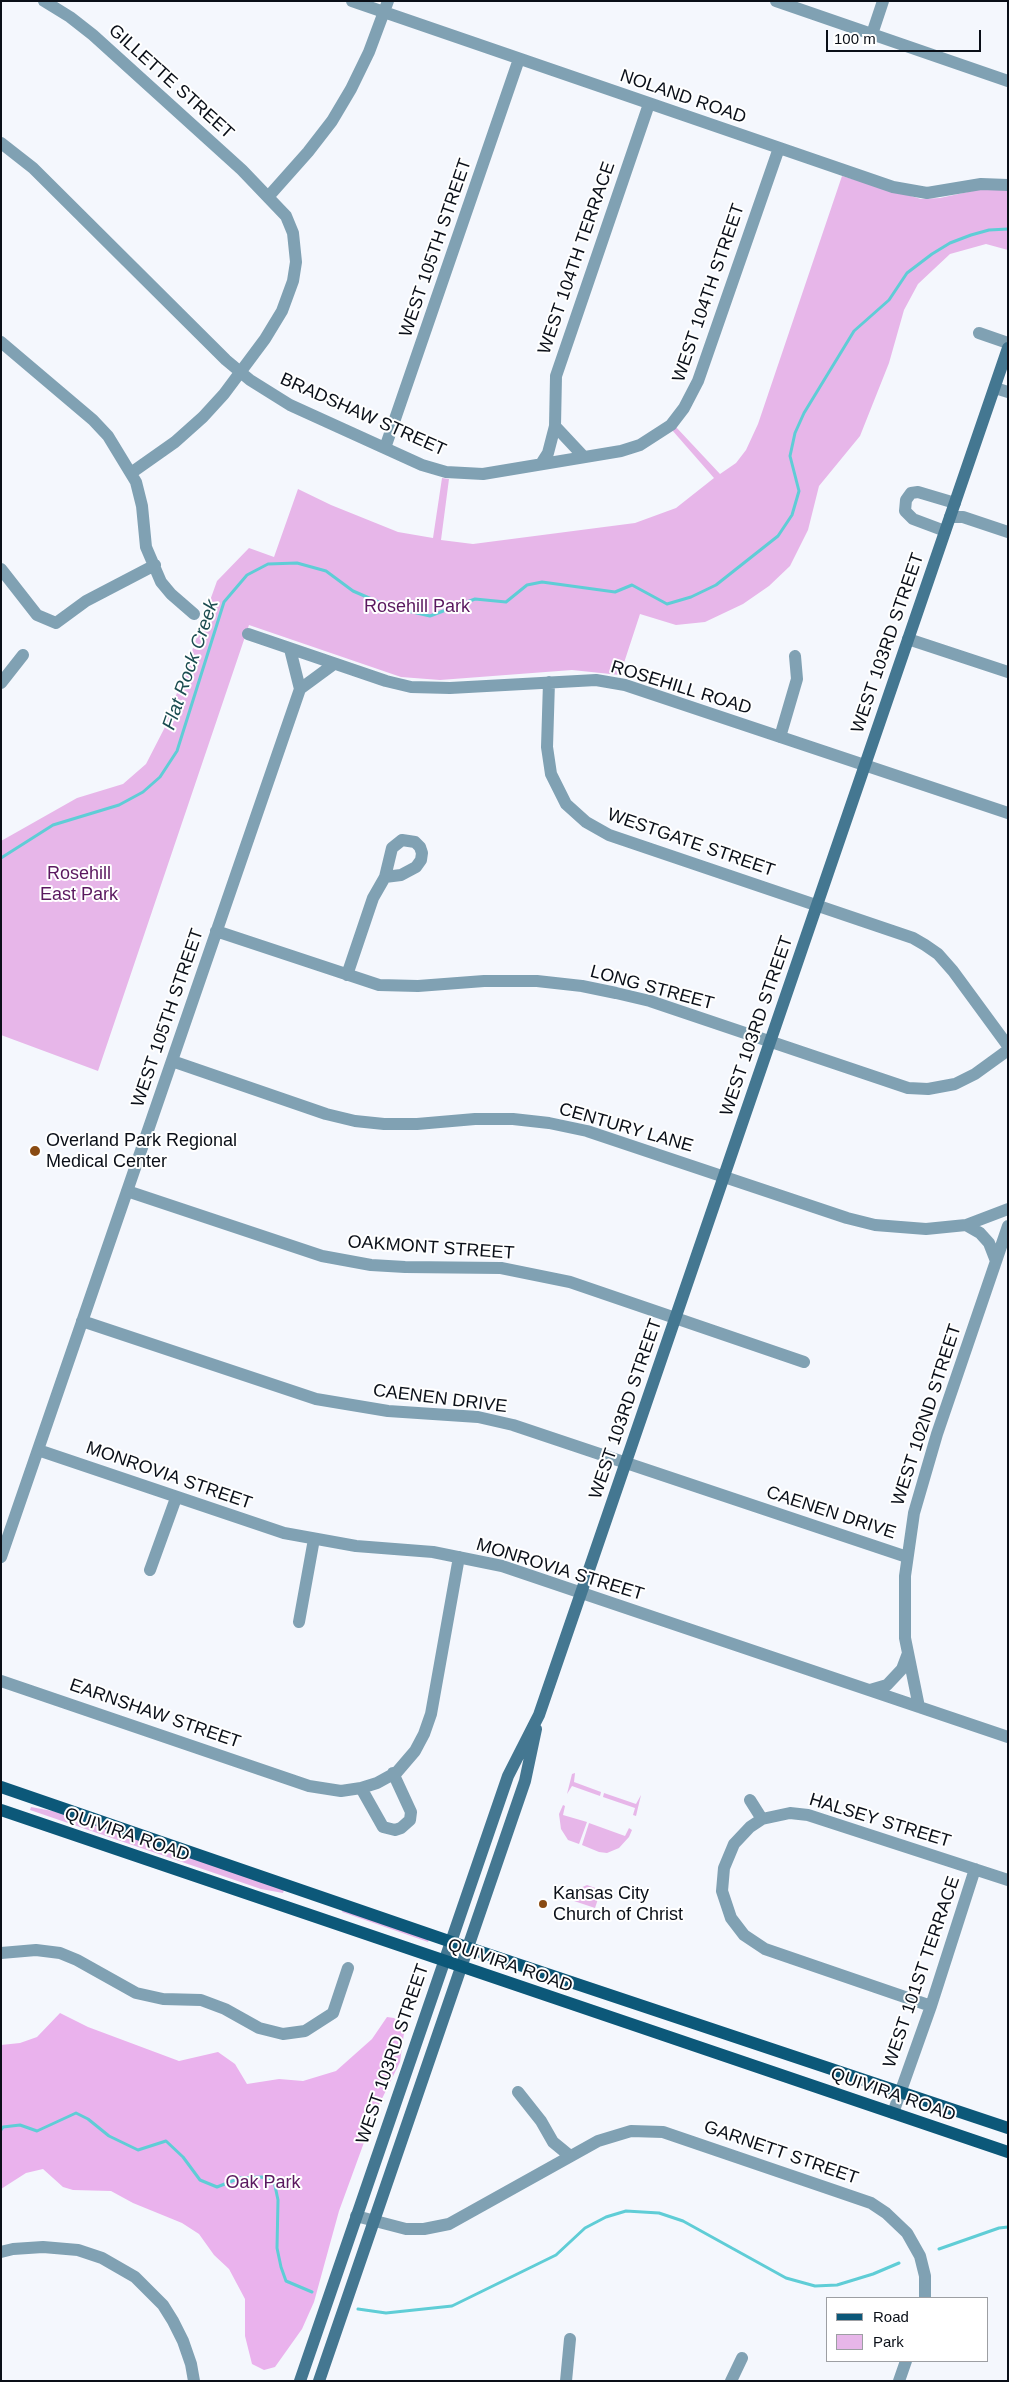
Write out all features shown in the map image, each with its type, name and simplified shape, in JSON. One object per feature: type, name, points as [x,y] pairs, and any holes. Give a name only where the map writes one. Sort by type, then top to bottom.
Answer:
[{"type":"main road","name":"WEST 103RD STREET","points":[[319,2381],[526,1781],[539,1715],[1008,348]]},
{"type":"main road","name":"WEST 103RD STREET","points":[[300,2381],[442,1962],[508,1776],[539,1715]]},
{"type":"main road","name":"QUIVIRA ROAD","points":[[1,1787],[469,1948],[1008,2128]]},
{"type":"main road","name":"QUIVIRA ROAD","points":[[1,1810],[442,1962],[1008,2152]]},
{"type":"street","name":"GILLETTE STREET","points":[[44,1],[70,17],[93,35],[242,170],[286,216],[296,252],[295,272],[282,311],[241,373],[192,428],[131,472]]},
{"type":"street","name":"NOLAND ROAD","points":[[352,1],[386,7],[519,59],[907,191],[938,192],[981,184],[1008,185]]},
{"type":"street","points":[[776,1],[1008,81]]},
{"type":"street","points":[[872,34],[883,1]]},
{"type":"street","points":[[268,197],[308,152],[332,121],[366,60],[386,7]]},
{"type":"street","name":"WEST 105TH STREET","points":[[385,448],[519,59]]},
{"type":"street","name":"WEST 104TH TERRACE","points":[[541,464],[548,453],[556,426],[556,376],[649,104]]},
{"type":"street","name":"BRADSHAW STREET","points":[[1,144],[45,180],[241,373],[284,401],[422,465],[446,472],[483,474],[622,451],[640,445],[653,437]]},
{"type":"street","name":"WEST 104TH STREET","points":[[653,437],[671,425],[690,400],[779,148]]},
{"type":"street","points":[[979,333],[1008,343]]},
{"type":"street","points":[[1,342],[93,420],[108,436],[131,472],[140,494],[146,546],[162,582],[171,594],[194,614]]},
{"type":"street","points":[[995,388],[1008,392]]},
{"type":"street","points":[[556,426],[584,457]]},
{"type":"street","points":[[945,531],[913,519],[905,511],[906,500],[911,493],[918,492],[955,503]]},
{"type":"street","points":[[950,517],[964,517],[1008,532]]},
{"type":"street","points":[[1,569],[37,615],[56,623],[86,601],[155,565]]},
{"type":"street","name":"ROSEHILL ROAD","points":[[248,634],[386,681],[427,688],[596,680],[625,685],[1008,813]]},
{"type":"street","points":[[908,639],[1008,672]]},
{"type":"street","points":[[290,648],[300,689],[334,664]]},
{"type":"street","points":[[1,683],[23,655]]},
{"type":"street","points":[[780,737],[797,679],[795,656]]},
{"type":"street","name":"WESTGATE STREET","points":[[549,682],[547,747],[551,774],[566,804],[578,816],[596,829],[610,835],[817,906]]},
{"type":"street","name":"WEST 105TH STREET","points":[[1,1557],[300,689]]},
{"type":"street","points":[[346,975],[373,898],[385,877]]},
{"type":"street","points":[[817,906],[913,938],[938,954],[953,971],[1008,1046]]},
{"type":"street","name":"LONG STREET","points":[[216,931],[346,975],[389,987],[484,980],[537,981],[582,986],[650,1002],[890,1083],[918,1089],[938,1088],[956,1084],[975,1074],[1008,1050]]},
{"type":"street","name":"CENTURY LANE","points":[[172,1061],[326,1114],[355,1121],[409,1124],[475,1119],[513,1119],[549,1123],[587,1131],[847,1218],[875,1225],[926,1229],[966,1225],[1008,1209]]},
{"type":"street","name":"OAKMONT STREET","points":[[127,1191],[322,1256],[405,1267],[484,1267],[538,1274],[570,1282],[804,1362]]},
{"type":"street","points":[[966,1225],[980,1233],[989,1244],[996,1261]]},
{"type":"street","name":"WEST 102ND STREET","points":[[919,1707],[905,1638],[904,1598],[907,1556],[914,1513],[921,1483],[1008,1226]]},
{"type":"street","name":"CAENEN DRIVE","points":[[82,1322],[316,1399],[388,1411],[478,1417],[540,1433],[907,1556]]},
{"type":"street","name":"MONROVIA STREET","points":[[38,1450],[258,1526],[314,1539],[356,1546],[433,1552],[502,1566],[1008,1737]]},
{"type":"street","points":[[150,1570],[176,1498]]},
{"type":"street","points":[[299,1622],[314,1539]]},
{"type":"street","name":"EARNSHAW STREET","points":[[4,1680],[321,1789],[361,1788],[377,1783],[393,1773],[415,1751],[424,1734],[431,1714],[459,1557]]},
{"type":"street","points":[[870,1690],[887,1685],[902,1669],[908,1653]]},
{"type":"street","points":[[361,1788],[383,1827],[395,1830],[401,1828],[410,1820],[411,1812],[393,1773]]},
{"type":"street","points":[[750,1800],[762,1819],[750,1827],[734,1844],[724,1868],[722,1891],[731,1918],[744,1935],[765,1950],[931,2006]]},
{"type":"street","name":"HALSEY STREET","points":[[762,1819],[790,1813],[824,1818],[1008,1880]]},
{"type":"street","name":"WEST 101ST TERRACE","points":[[893,2114],[931,2006],[975,1870]]},
{"type":"street","points":[[1,1953],[36,1950],[60,1953],[77,1960],[136,1993],[163,1999],[201,2000],[225,2009],[258,2028],[283,2034],[305,2031],[333,2013],[348,1968]]},
{"type":"street","points":[[518,2092],[541,2121],[553,2142],[570,2156]]},
{"type":"street","name":"GARNETT STREET","points":[[356,2216],[406,2229],[424,2229],[449,2224],[570,2156],[617,2134],[642,2130],[663,2132],[871,2203],[894,2218],[913,2243],[923,2267],[925,2297]]},
{"type":"street","points":[[1,2252],[43,2247],[78,2250],[102,2258],[135,2277],[158,2300],[173,2321],[186,2349],[194,2381]]},
{"type":"street","points":[[566,2381],[570,2339]]},
{"type":"street","points":[[731,2381],[742,2358]]},
{"type":"street","points":[[899,2381],[906,2362]]},
{"type":"green space","name":"Rosehill Park","points":[[842,176],[921,199],[940,198],[977,190],[1008,190],[1008,250],[986,244],[950,254],[918,284],[904,310],[889,363],[860,436],[819,486],[808,530],[790,566],[769,586],[743,604],[705,622],[676,625],[640,614],[620,675],[572,670],[440,680],[401,677],[249,625],[98,1071],[1,1035],[1,841],[77,798],[123,784],[146,764],[164,729],[217,581],[249,548],[274,557],[298,489],[331,505],[398,532],[433,538],[442,478],[449,479],[441,540],[473,544],[635,523],[676,508],[714,478],[672,430],[676,427],[720,474],[736,463],[746,450],[758,424]]},
{"type":"green space","points":[[575,1773],[574,1782],[601,1792],[600,1796],[572,1786],[567,1794],[572,1774]]},
{"type":"green space","points":[[604,1793],[636,1804],[641,1795],[636,1816],[633,1815],[635,1808],[603,1797]]},
{"type":"green space","points":[[563,1805],[565,1806],[563,1815],[587,1822],[579,1844],[568,1840],[561,1829],[559,1814]]},
{"type":"green space","points":[[31,1807],[58,1812],[284,1890],[283,1893],[261,1889],[30,1810]]},
{"type":"green space","points":[[589,1823],[625,1836],[629,1828],[632,1830],[629,1837],[619,1848],[607,1853],[599,1852],[582,1845]]},
{"type":"green space","points":[[587,1885],[601,1890],[595,1908],[574,1901],[578,1889]]},
{"type":"green space","points":[[343,1909],[429,1939],[428,1942],[342,1912]]},
{"type":"green space","name":"Oak Park","points":[[60,2013],[88,2027],[179,2061],[218,2052],[235,2064],[247,2084],[279,2079],[303,2081],[336,2071],[372,2039],[387,2017],[394,2018],[405,2026],[400,2062],[374,2115],[339,2211],[314,2302],[302,2329],[275,2367],[264,2370],[252,2364],[245,2336],[245,2299],[229,2269],[214,2255],[199,2234],[182,2223],[133,2203],[111,2191],[73,2190],[63,2187],[43,2169],[26,2173],[1,2189],[1,2045],[20,2043],[37,2037]]},
{"type":"waterway","name":"Flat Rock Creek","points":[[1,858],[53,825],[119,805],[143,792],[160,777],[177,751],[224,602],[247,575],[268,564],[297,563],[326,571],[353,591],[390,607],[430,616],[475,599],[506,602],[527,585],[542,582],[615,592],[632,585],[667,604],[691,597],[716,585],[778,536],[792,515],[799,491],[790,456],[795,433],[804,413],[854,331],[889,300],[907,273],[932,254],[950,243],[971,235],[989,230],[1008,229]]},
{"type":"waterway","points":[[1,2130],[3,2127],[20,2125],[37,2131],[76,2113],[88,2119],[109,2136],[138,2150],[166,2141],[183,2157],[200,2180],[217,2187],[240,2178],[262,2177],[274,2181],[278,2200],[277,2248],[281,2267],[286,2281],[312,2292]]},
{"type":"waterway","points":[[358,2309],[386,2313],[452,2306],[556,2255],[585,2228],[606,2217],[626,2211],[659,2213],[683,2221],[786,2278],[815,2286],[837,2285],[873,2274],[899,2263]]},
{"type":"waterway","points":[[939,2249],[999,2228],[1008,2227]]},
{"type":"place","name":"Overland Park Regional Medical Center","points":[[35,1151]]},
{"type":"place","name":"Kansas City Church of Christ","points":[[543,1904]]},
{"type":"park label","name":"Rosehill East Park","points":[[79,884]]}]
